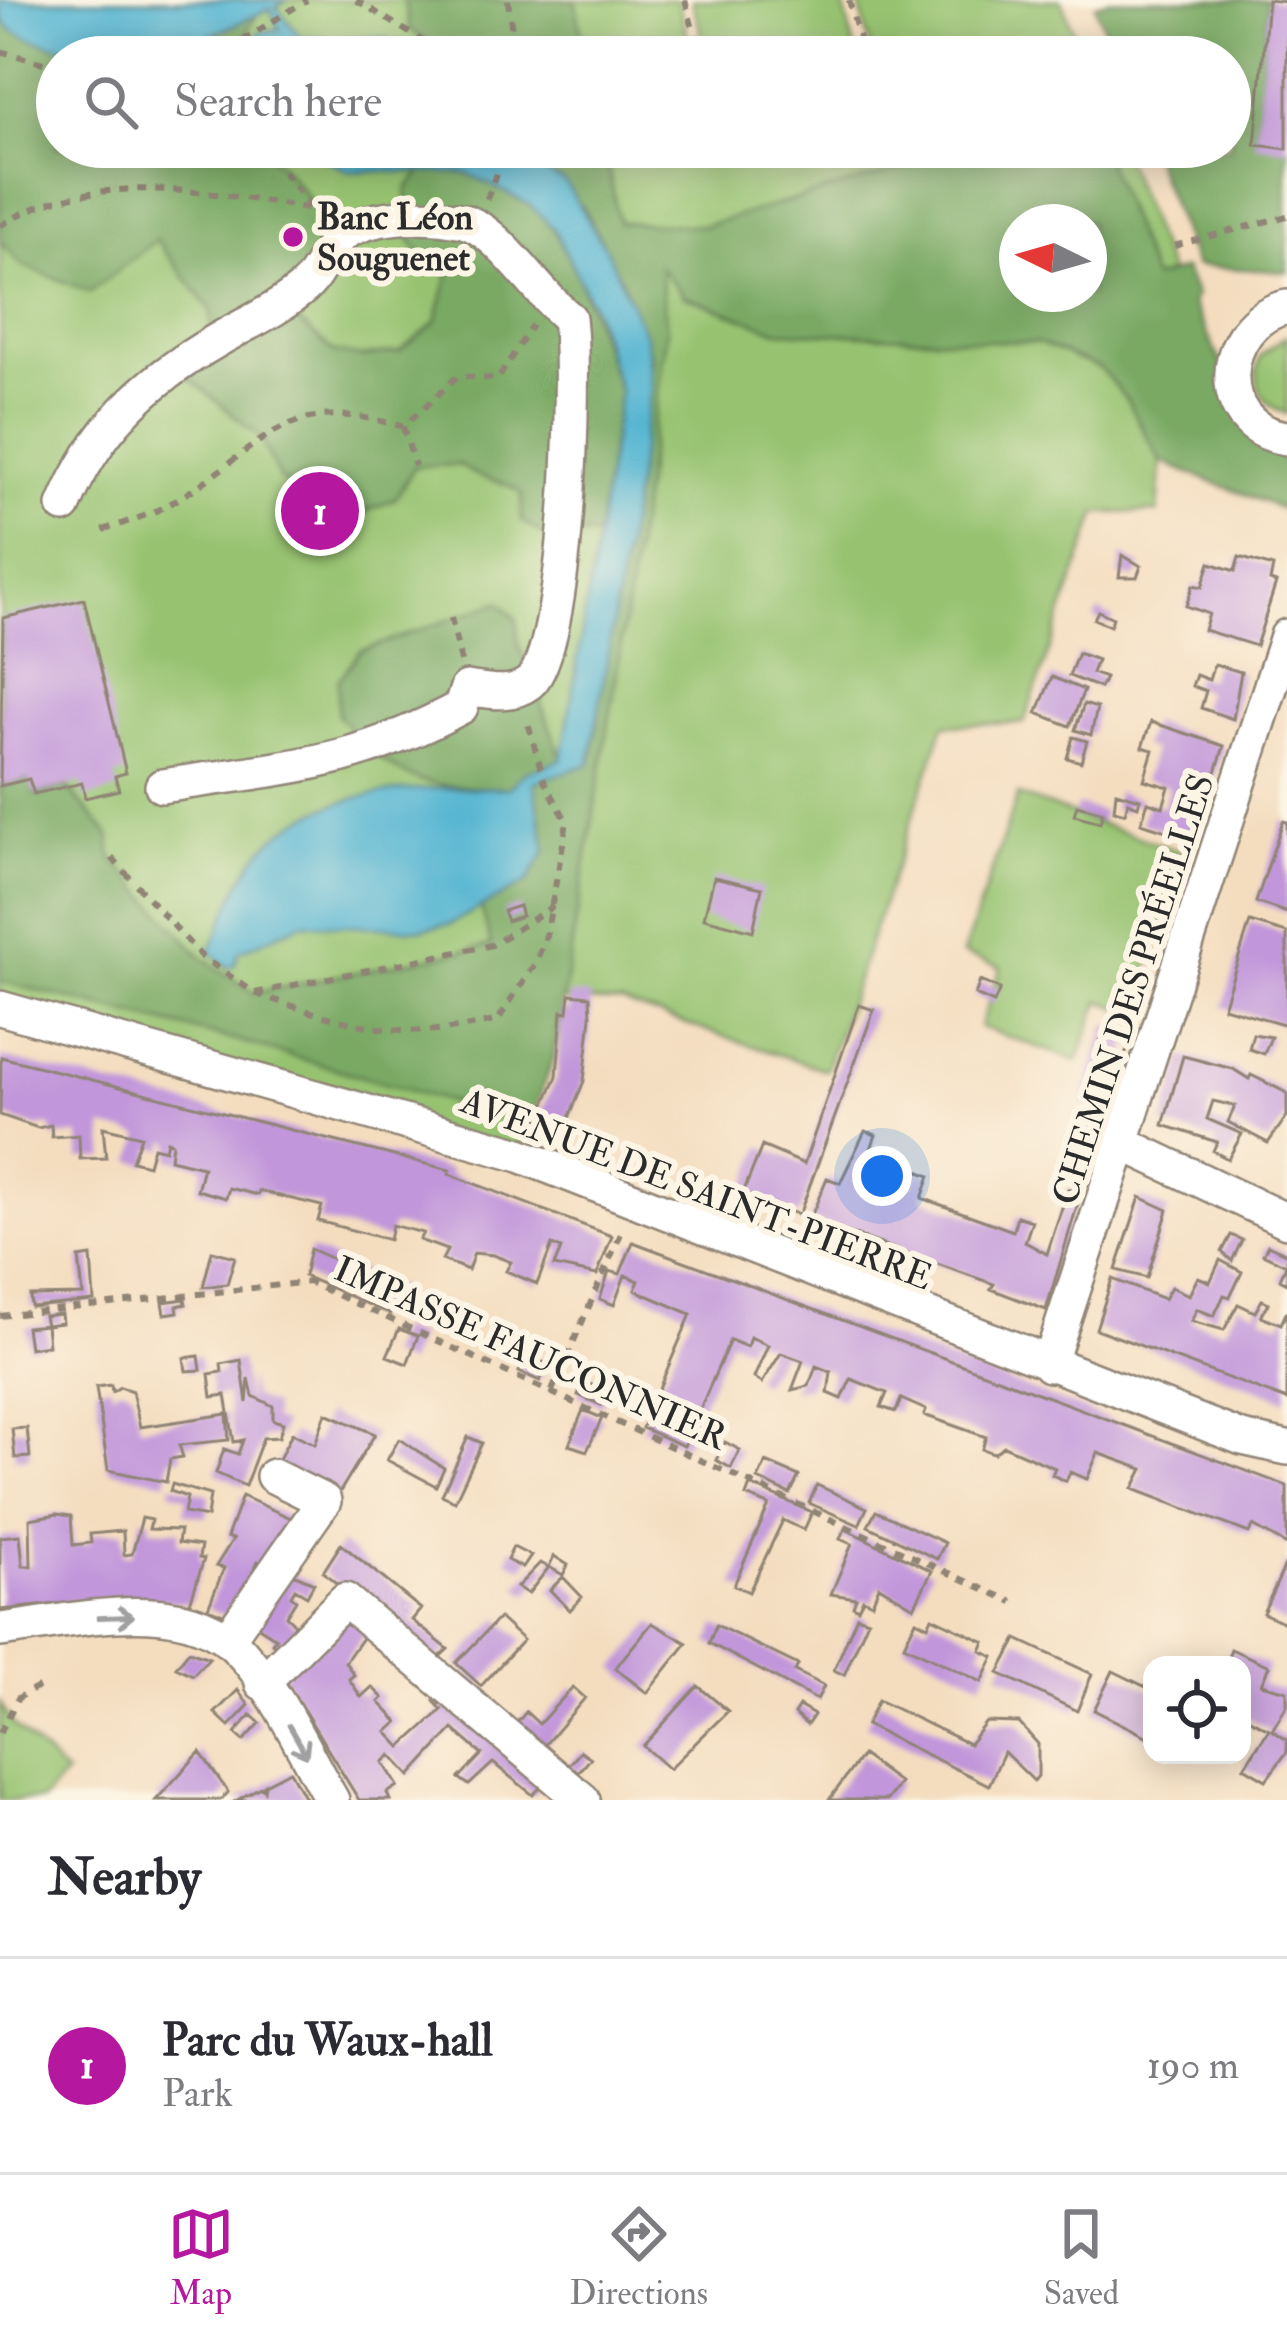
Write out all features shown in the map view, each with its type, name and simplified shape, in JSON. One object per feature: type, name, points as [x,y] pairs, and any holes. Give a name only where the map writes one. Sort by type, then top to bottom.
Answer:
[{"type":"street","points":[[64,506],[93,442],[132,399],[306,286],[322,271],[341,235],[368,223],[432,216],[479,225],[547,301],[569,318],[575,421],[563,499],[562,573],[549,635],[532,681],[509,693],[466,688],[461,707],[370,751],[296,770],[162,786]]},
{"type":"street","points":[[1287,307],[1260,316],[1244,332],[1231,358],[1230,381],[1251,422],[1287,438]]},
{"type":"street","name":"CHEMIN DES PRÉELLES","points":[[1049,1365],[1287,636]]},
{"type":"street","name":"AVENUE DE SAINT-PIERRE","points":[[0,1008],[461,1136],[1242,1438],[1287,1448]]},
{"type":"street","points":[[1124,1144],[1287,1221]]},
{"type":"street","points":[[227,1640],[325,1501],[273,1476]]},
{"type":"street","points":[[262,1683],[346,1600],[583,1800]]},
{"type":"street","points":[[0,1630],[115,1615],[184,1621],[227,1640],[262,1683],[332,1800]]},
{"type":"path","points":[[249,36],[307,0]]},
{"type":"path","points":[[356,0],[414,36]]},
{"type":"path","points":[[508,0],[512,36]]},
{"type":"path","points":[[685,0],[694,36]]},
{"type":"path","points":[[849,0],[858,36]]},
{"type":"path","points":[[0,51],[36,61]]},
{"type":"path","points":[[281,168],[312,209],[341,235]]},
{"type":"path","points":[[492,186],[498,168]]},
{"type":"path","points":[[0,226],[58,199],[159,189],[312,209]]},
{"type":"path","points":[[1174,246],[1287,216]]},
{"type":"path","points":[[403,427],[458,376],[498,379],[547,301]]},
{"type":"path","points":[[104,530],[164,506],[260,437],[316,414],[360,414],[403,427]]},
{"type":"path","points":[[403,427],[415,466]]},
{"type":"path","points":[[451,618],[466,688]]},
{"type":"path","points":[[112,858],[202,957],[254,993],[348,1027],[415,1030],[498,1020],[536,962],[554,906],[567,822],[544,780],[529,731]]},
{"type":"path","points":[[254,993],[492,946],[554,906]]},
{"type":"path","points":[[552,1391],[635,1200]]},
{"type":"path","name":"IMPASSE FAUCONNIER","points":[[0,1316],[308,1282],[1013,1602]]},
{"type":"path","points":[[0,1733],[18,1698],[46,1683]]},
{"type":"green space","points":[[0,0],[678,0],[687,36],[36,36],[36,168],[1019,168],[1018,204],[999,204],[999,312],[1032,312],[1072,358],[1100,368],[1127,400],[1161,462],[1158,512],[1097,513],[1024,723],[944,725],[826,1070],[622,1003],[562,1000],[553,1060],[517,1154],[0,1008]]},
{"type":"green space","points":[[404,0],[575,0],[582,36],[420,36],[410,29]]},
{"type":"green space","points":[[692,0],[842,0],[851,36],[702,36]]},
{"type":"green space","points":[[858,0],[1061,0],[1076,36],[867,36]]},
{"type":"green space","points":[[1110,0],[1268,0],[1256,143],[1287,147],[1287,272],[1195,266],[1157,168],[1251,168],[1251,36],[1107,36],[1095,5]]},
{"type":"green space","points":[[256,15],[245,36],[209,36]]},
{"type":"green space","points":[[0,16],[12,30],[36,38],[36,168],[282,168],[341,235],[281,306],[334,352],[361,357],[399,352],[436,322],[449,273],[422,257],[402,226],[408,187],[422,172],[467,173],[530,205],[554,229],[576,270],[620,392],[597,536],[542,534],[521,521],[522,495],[461,465],[415,466],[395,499],[365,512],[302,495],[279,478],[260,437],[177,368],[211,344],[211,310],[156,240],[90,292],[22,265],[0,241]]},
{"type":"green space","points":[[527,168],[608,168],[619,222],[703,226],[905,168],[1109,168],[1153,279],[1184,269],[1196,295],[1192,303],[1230,381],[1287,468],[1287,511],[1161,462],[1127,400],[1100,368],[1039,343],[778,331],[684,296],[660,267],[667,331],[614,692],[553,1060],[529,1125],[250,1044],[0,981],[0,786],[30,779],[35,795],[67,787],[109,835],[112,858],[178,931],[202,957],[254,993],[491,945],[481,905],[527,882],[546,851],[534,782],[591,763],[652,359],[624,285],[583,206]]},
{"type":"green space","points":[[1109,168],[1128,168],[1170,274],[1153,280]]},
{"type":"green space","points":[[1287,335],[1287,414],[1264,398],[1257,374],[1261,355]]},
{"type":"green space","points":[[499,602],[516,618],[518,643],[562,759],[524,773],[509,788],[431,783],[379,757],[338,716],[338,681],[360,651]]},
{"type":"green space","points":[[1018,795],[1187,854],[1132,1012],[1100,1001],[1078,1061],[980,1027],[1001,967],[963,954]]},
{"type":"green space","points":[[0,1703],[12,1724],[66,1774],[42,1800],[0,1800]]},
{"type":"water","points":[[0,0],[288,0],[276,7],[300,36],[258,36],[280,29],[270,9],[207,36],[36,36],[36,40],[9,27]]},
{"type":"water","points":[[343,168],[537,168],[565,182],[608,253],[646,337],[651,388],[590,764],[534,782],[546,851],[527,882],[450,924],[421,929],[302,923],[239,952],[235,965],[228,967],[210,951],[245,874],[261,851],[286,829],[344,801],[377,794],[509,788],[524,773],[562,759],[620,392],[593,306],[554,229],[530,205],[467,173]]},
{"type":"building","points":[[1268,0],[1287,2],[1287,149],[1255,145]]},
{"type":"building","points":[[1122,555],[1141,566],[1137,577],[1119,577]]},
{"type":"building","points":[[1239,557],[1273,567],[1270,581],[1276,583],[1256,646],[1204,630],[1209,614],[1186,606],[1193,585],[1202,587],[1210,563],[1235,571]]},
{"type":"building","points":[[84,599],[126,773],[115,776],[119,790],[85,798],[82,783],[34,794],[29,779],[0,786],[3,618]]},
{"type":"building","points":[[1098,611],[1113,618],[1110,626],[1094,619]]},
{"type":"building","points":[[1078,653],[1097,660],[1092,673],[1105,678],[1100,688],[1069,676]]},
{"type":"building","points":[[1214,664],[1241,672],[1233,719],[1201,708],[1206,691],[1192,686],[1196,675],[1209,680]]},
{"type":"building","points":[[1052,677],[1084,690],[1070,726],[1037,713]]},
{"type":"building","points":[[1084,704],[1097,708],[1091,735],[1075,730]]},
{"type":"building","points":[[1151,722],[1224,746],[1195,840],[1141,823],[1148,802],[1163,807],[1169,787],[1144,780],[1153,750],[1142,747]]},
{"type":"building","points":[[1073,737],[1087,741],[1081,762],[1067,758]]},
{"type":"building","points":[[1116,792],[1140,799],[1138,806],[1128,802],[1125,813],[1114,810]]},
{"type":"building","points":[[1077,805],[1103,812],[1100,822],[1074,815]]},
{"type":"building","points":[[1283,821],[1287,822],[1287,913],[1256,902]]},
{"type":"building","points":[[714,877],[762,888],[753,931],[704,918]]},
{"type":"building","points":[[519,906],[522,916],[507,921],[503,911]]},
{"type":"building","points":[[1250,922],[1287,933],[1287,1025],[1223,1007]]},
{"type":"building","points":[[980,981],[1000,989],[994,1003],[975,995]]},
{"type":"building","points":[[570,994],[590,996],[591,1016],[584,1081],[564,1130],[538,1119],[557,1076],[562,1011],[568,1012]]},
{"type":"building","points":[[859,1005],[874,1010],[799,1215],[743,1193],[762,1146],[804,1164]]},
{"type":"building","points":[[1106,1024],[1132,1034],[1107,1110],[1082,1100]]},
{"type":"building","points":[[1253,1034],[1271,1037],[1264,1054],[1249,1049]]},
{"type":"building","points":[[1183,1056],[1233,1069],[1249,1079],[1251,1075],[1287,1093],[1287,1116],[1268,1143],[1228,1122],[1235,1106],[1213,1101],[1207,1119],[1242,1134],[1228,1159],[1213,1151],[1217,1142],[1163,1125]]},
{"type":"building","points":[[1,1057],[450,1170],[449,1174],[612,1236],[597,1275],[554,1266],[561,1249],[552,1245],[537,1284],[506,1271],[511,1262],[493,1255],[474,1253],[468,1270],[442,1260],[447,1250],[419,1240],[423,1233],[392,1225],[389,1240],[318,1221],[322,1206],[259,1191],[258,1195],[229,1188],[226,1198],[197,1190],[203,1167],[170,1159],[172,1143],[167,1141],[165,1150],[153,1147],[148,1165],[132,1161],[141,1136],[103,1127],[106,1158],[80,1159],[79,1135],[52,1137],[51,1125],[38,1128],[0,1115]]},
{"type":"building","points":[[1082,1115],[1105,1124],[1086,1179],[1062,1169]]},
{"type":"building","points":[[865,1131],[876,1135],[868,1157],[905,1170],[901,1181],[913,1186],[918,1171],[930,1176],[922,1198],[1013,1231],[1017,1216],[1032,1221],[1025,1242],[1047,1254],[1068,1189],[1081,1193],[1046,1310],[991,1289],[994,1284],[810,1219],[827,1178],[840,1183]]},
{"type":"building","points":[[1140,1197],[1168,1210],[1147,1278],[1116,1270]]},
{"type":"building","points":[[1231,1235],[1242,1240],[1232,1261],[1222,1252]]},
{"type":"building","points":[[633,1242],[1287,1486],[1287,1545],[1253,1526],[1249,1533],[1133,1489],[1143,1469],[1098,1453],[1087,1479],[1070,1472],[1066,1481],[1052,1475],[1055,1468],[1004,1446],[994,1453],[982,1449],[986,1437],[924,1415],[926,1410],[901,1399],[896,1412],[881,1407],[887,1393],[851,1379],[842,1399],[828,1393],[831,1372],[816,1366],[809,1386],[792,1390],[803,1361],[781,1353],[762,1383],[754,1378],[768,1345],[750,1337],[747,1347],[730,1340],[684,1446],[642,1428],[691,1314],[635,1290],[639,1281],[625,1275],[614,1305],[600,1299],[609,1271],[620,1274]]},
{"type":"building","points":[[1268,1245],[1287,1254],[1287,1283],[1280,1279],[1286,1265],[1263,1254]]},
{"type":"building","points":[[310,1249],[401,1289],[390,1314],[304,1276]]},
{"type":"building","points":[[212,1251],[235,1257],[227,1284],[203,1287]]},
{"type":"building","points":[[91,1256],[94,1301],[31,1307],[30,1296],[83,1295],[79,1258]]},
{"type":"building","points":[[1220,1260],[1242,1272],[1235,1287],[1230,1297],[1224,1295],[1214,1316],[1197,1309],[1191,1321],[1224,1330],[1238,1304],[1255,1312],[1262,1300],[1269,1303],[1261,1316],[1281,1324],[1287,1311],[1287,1400],[1096,1329],[1112,1279],[1164,1299],[1171,1287],[1189,1295],[1198,1277],[1210,1282]]},
{"type":"building","points":[[185,1299],[186,1304],[177,1306],[178,1312],[165,1314],[163,1302]]},
{"type":"building","points":[[61,1314],[62,1323],[46,1325],[44,1316]]},
{"type":"building","points":[[46,1325],[48,1345],[29,1348],[26,1327]]},
{"type":"building","points":[[399,1329],[418,1336],[407,1364],[387,1356]]},
{"type":"building","points":[[199,1356],[201,1370],[186,1371],[184,1358]]},
{"type":"building","points":[[526,1356],[548,1364],[540,1381],[519,1372]]},
{"type":"building","points":[[241,1360],[247,1403],[249,1378],[253,1396],[273,1406],[273,1420],[283,1423],[279,1437],[263,1438],[245,1486],[216,1473],[224,1449],[238,1454],[243,1440],[234,1442],[226,1395],[212,1397],[209,1374],[222,1372],[221,1364]]},
{"type":"building","points":[[584,1381],[607,1393],[601,1405],[578,1395]]},
{"type":"building","points":[[111,1385],[112,1392],[120,1387],[132,1391],[140,1427],[227,1414],[229,1440],[179,1445],[183,1457],[170,1459],[166,1482],[108,1470],[96,1387]]},
{"type":"building","points":[[583,1410],[602,1418],[587,1451],[569,1445]]},
{"type":"building","points":[[326,1413],[375,1434],[336,1498],[274,1469],[292,1433],[315,1444]]},
{"type":"building","points":[[27,1428],[30,1457],[15,1458],[12,1429]]},
{"type":"building","points":[[468,1437],[482,1443],[455,1501],[442,1495]]},
{"type":"building","points":[[399,1439],[444,1468],[436,1486],[387,1460]]},
{"type":"building","points":[[725,1442],[740,1450],[731,1468],[716,1460]]},
{"type":"building","points":[[766,1462],[799,1476],[790,1494],[758,1479]]},
{"type":"building","points":[[172,1484],[210,1495],[207,1517],[184,1513],[187,1497],[170,1491]]},
{"type":"building","points":[[750,1485],[812,1512],[804,1530],[783,1520],[749,1592],[734,1585],[769,1505],[746,1496]]},
{"type":"building","points":[[817,1485],[867,1508],[859,1525],[809,1503]]},
{"type":"building","points":[[242,1496],[306,1525],[276,1570],[258,1561],[254,1570],[269,1577],[230,1617],[208,1608],[224,1568],[216,1566],[233,1539],[227,1537]]},
{"type":"building","points":[[876,1511],[945,1543],[937,1559],[868,1526]]},
{"type":"building","points":[[71,1516],[73,1545],[91,1543],[90,1534],[123,1531],[124,1555],[132,1554],[142,1518],[151,1520],[149,1529],[180,1530],[178,1543],[201,1546],[199,1558],[204,1559],[190,1603],[124,1597],[0,1610],[0,1537],[20,1535],[23,1566],[31,1566],[30,1519]]},
{"type":"building","points":[[845,1529],[932,1571],[914,1607],[879,1586],[872,1603],[863,1599],[858,1609],[853,1606],[856,1598],[831,1594],[852,1544],[840,1539]]},
{"type":"building","points":[[341,1544],[421,1609],[412,1620],[448,1649],[432,1664],[323,1572]]},
{"type":"building","points":[[513,1547],[531,1556],[523,1568],[507,1560]]},
{"type":"building","points":[[554,1556],[568,1565],[563,1575],[549,1567]]},
{"type":"building","points":[[1287,1561],[1287,1624],[1263,1613]]},
{"type":"building","points":[[540,1563],[549,1567],[528,1594],[517,1587]]},
{"type":"building","points":[[286,1571],[314,1583],[307,1596],[295,1589],[291,1596],[296,1600],[286,1616],[308,1637],[285,1655],[272,1643],[276,1638],[251,1622]]},
{"type":"building","points":[[563,1577],[582,1597],[570,1610],[550,1590]]},
{"type":"building","points":[[350,1612],[369,1628],[345,1662],[354,1675],[349,1679],[361,1697],[372,1687],[383,1698],[379,1702],[398,1722],[387,1732],[401,1747],[442,1710],[434,1701],[444,1691],[549,1778],[533,1795],[493,1763],[469,1785],[459,1778],[482,1754],[453,1729],[410,1776],[391,1755],[383,1762],[398,1786],[387,1793],[390,1800],[359,1800],[282,1675]]},
{"type":"building","points":[[857,1616],[868,1620],[844,1675],[834,1670]]},
{"type":"building","points":[[932,1617],[985,1642],[981,1651],[994,1657],[982,1682],[904,1645],[916,1620],[928,1626]]},
{"type":"building","points":[[499,1618],[523,1640],[481,1686],[456,1663]]},
{"type":"building","points":[[652,1623],[687,1643],[647,1693],[615,1668]]},
{"type":"building","points":[[716,1625],[798,1665],[795,1671],[824,1686],[817,1700],[709,1643]]},
{"type":"building","points":[[1017,1639],[1092,1674],[1077,1711],[999,1673]]},
{"type":"building","points":[[189,1651],[209,1658],[193,1675],[176,1667]]},
{"type":"building","points":[[1251,1658],[1269,1666],[1261,1684],[1287,1691],[1287,1705],[1272,1730],[1287,1740],[1287,1752],[1266,1780],[1244,1767],[1251,1764],[1269,1729],[1251,1720]]},
{"type":"building","points":[[1113,1671],[1143,1686],[1143,1734],[1094,1710]]},
{"type":"building","points":[[698,1686],[728,1711],[669,1769],[643,1746]]},
{"type":"building","points":[[573,1687],[585,1698],[537,1754],[510,1731],[526,1712],[539,1724]]},
{"type":"building","points":[[238,1690],[249,1705],[229,1726],[215,1713]]},
{"type":"building","points":[[878,1700],[969,1744],[986,1722],[1019,1723],[1038,1744],[1038,1776],[1034,1781],[1004,1752],[989,1785],[866,1725]]},
{"type":"building","points":[[799,1706],[814,1715],[807,1725],[794,1714]]},
{"type":"building","points":[[251,1715],[260,1723],[244,1741],[235,1733]]},
{"type":"building","points":[[581,1751],[591,1758],[578,1773],[569,1765]]},
{"type":"building","points":[[200,1752],[228,1792],[220,1800],[156,1800]]},
{"type":"building","points":[[862,1755],[900,1783],[887,1800],[829,1800]]},
{"type":"building","points":[[290,1771],[306,1800],[237,1800],[262,1786],[264,1790],[265,1784]]},
{"type":"place","name":"Banc Léon Souguenet","points":[[293,237]]},
{"type":"place","name":"Parc du Waux-hall","points":[[320,511]]}]
